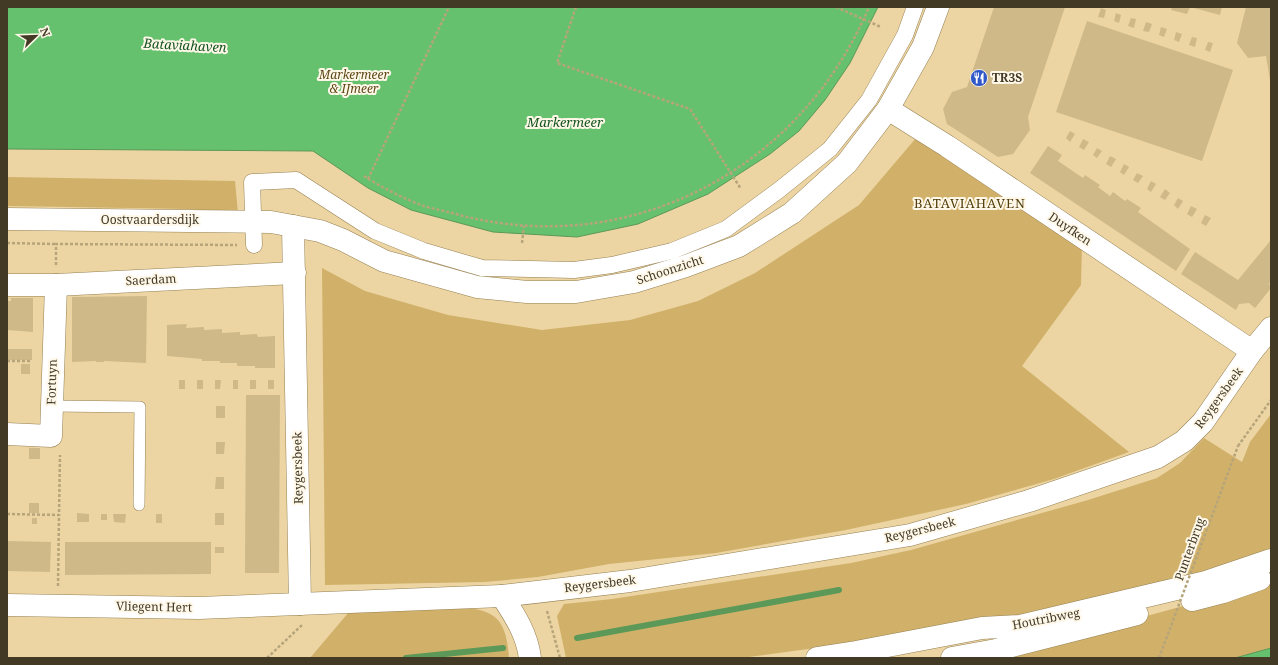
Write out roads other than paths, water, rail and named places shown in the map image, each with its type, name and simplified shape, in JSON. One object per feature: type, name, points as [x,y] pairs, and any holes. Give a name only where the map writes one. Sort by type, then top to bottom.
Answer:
[{"type":"street","points":[[254,245],[252,182],[296,180],[375,231],[424,251],[482,268],[574,270],[612,265],[672,251],[726,229],[779,190],[830,149],[869,100],[905,36],[915,7]]},
{"type":"street","name":"Schoonzicht","points":[[293,226],[320,230],[344,240],[384,261],[477,287],[527,292],[576,292],[634,282],[686,266],[738,246],[792,213],[847,163],[888,109],[923,47],[938,7]]},
{"type":"street","name":"Duyfken","points":[[888,109],[947,146],[1252,351]]},
{"type":"street","name":"Oostvaardersdijk","points":[[7,219],[253,221],[271,222],[293,226]]},
{"type":"street","name":"Reygersbeek","points":[[293,226],[300,604],[502,596],[630,581],[910,535],[1029,501],[1158,457],[1184,441],[1203,422],[1252,351],[1271,328]]},
{"type":"street","name":"Saerdam","points":[[7,285],[56,285],[295,273]]},
{"type":"street","name":"Fortuyn","points":[[7,434],[51,436],[56,285]]},
{"type":"street","name":"Houtribweg","points":[[817,658],[982,628],[1020,626],[1206,582],[1271,560]]},
{"type":"street","name":"Houtribweg","points":[[952,658],[996,650],[1224,592],[1271,576]]},
{"type":"street","points":[[502,596],[516,618],[528,642],[530,658]]},
{"type":"street","name":"Vliegent Hert","points":[[7,605],[199,608],[300,604]]},
{"type":"lane","points":[[52,406],[140,407],[139,505]]},
{"type":"water","name":"Markermeer","points":[[7,7],[878,7],[850,63],[825,100],[799,131],[770,154],[708,194],[638,224],[577,237],[493,232],[411,210],[368,188],[313,151],[7,149]]},
{"type":"water","points":[[1271,648],[1271,658],[1235,658]]},
{"type":"waterway","points":[[577,638],[839,590]]},
{"type":"waterway","points":[[406,658],[503,648]]},
{"type":"place","name":"TR3S","points":[[979,78]]},
{"type":"district","name":"BATAVIAHAVEN","points":[[970,203]]},
{"type":"water label","name":"Bataviahaven","points":[[185,45]]},
{"type":"park label","name":"Markermeer & IJmeer","points":[[354,82]]}]
